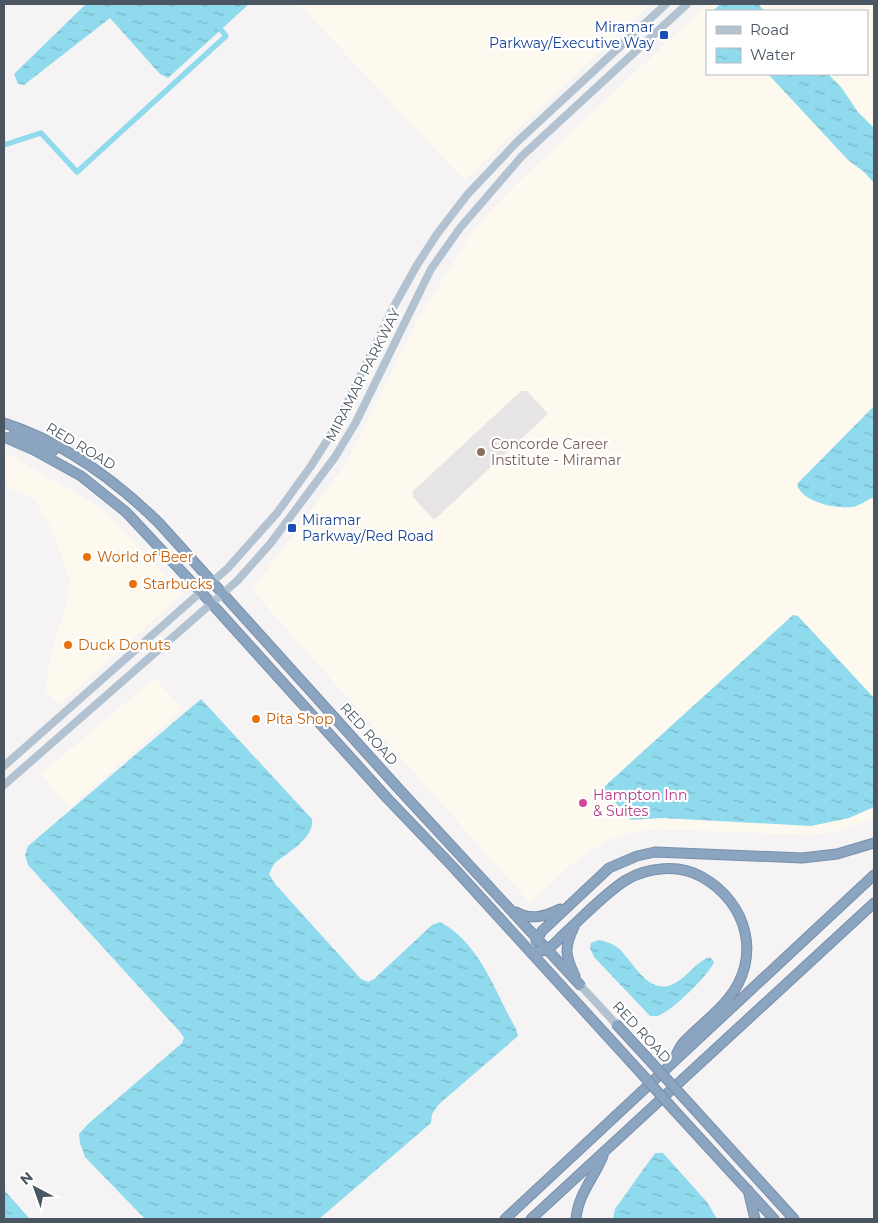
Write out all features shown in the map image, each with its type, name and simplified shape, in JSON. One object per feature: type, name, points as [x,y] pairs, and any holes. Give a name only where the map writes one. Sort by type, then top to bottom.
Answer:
[{"type":"highway","name":"RED ROAD","points":[[4,423],[40,437],[90,465],[137,501],[580,985]]},
{"type":"highway","points":[[4,435],[17,434],[63,456],[74,456]]},
{"type":"highway","name":"RED ROAD","points":[[4,435],[73,471],[112,499],[126,512],[202,592],[387,798],[453,867],[774,1219]]},
{"type":"highway","points":[[531,953],[537,938],[609,868],[637,856],[655,852],[802,858],[837,854],[874,843]]},
{"type":"highway","points":[[531,953],[547,949],[619,885],[635,876],[654,870],[672,869],[698,875],[714,885],[734,905],[740,914],[745,931],[746,957],[743,972],[736,988],[727,1000],[682,1043],[672,1064]]},
{"type":"highway","points":[[505,1219],[874,875]]},
{"type":"highway","points":[[531,1219],[874,903]]},
{"type":"highway","points":[[510,908],[523,916],[538,918],[570,905]]},
{"type":"highway","points":[[577,923],[569,938],[566,950],[568,960],[580,985]]},
{"type":"highway","name":"RED ROAD","points":[[617,1025],[794,1219]]},
{"type":"highway","points":[[576,1219],[580,1197],[597,1169],[604,1153]]},
{"type":"highway","points":[[748,1190],[755,1219]]},
{"type":"highway","points":[[778,1219],[787,1212]]},
{"type":"main road","name":"MIRAMAR PARKWAY","points":[[4,766],[213,582],[277,513],[304,476],[334,428],[393,308],[437,234],[467,195],[517,142],[666,4]]},
{"type":"main road","name":"MIRAMAR PARKWAY","points":[[4,786],[238,581],[270,544],[335,457],[356,422],[431,269],[460,228],[522,156],[687,4]]},
{"type":"main road","points":[[304,476],[315,484]]},
{"type":"main road","name":"RED ROAD","points":[[580,985],[617,1025]]},
{"type":"shaded area","points":[[299,4],[651,4],[464,180]]},
{"type":"shaded area","points":[[708,4],[874,4],[874,818],[835,832],[810,835],[656,829],[630,833],[609,840],[590,851],[570,866],[530,903],[252,590],[346,464],[417,321],[472,232],[511,189]]},
{"type":"shaded area","name":"Concorde Career Institute - Miramar","points":[[521,391],[527,391],[548,414],[434,520],[413,497],[413,491]]},
{"type":"shaded area","points":[[4,452],[85,498],[108,514],[182,594],[59,705],[46,691],[54,642],[65,610],[70,581],[51,527],[34,499],[9,488],[4,480]]},
{"type":"shaded area","points":[[155,678],[182,709],[69,808],[41,774]]},
{"type":"water","points":[[86,4],[249,4],[168,78],[160,74],[110,18],[24,85],[18,84],[14,74]]},
{"type":"water","points":[[720,4],[758,4],[764,10],[714,10]]},
{"type":"water","points":[[769,75],[829,75],[841,87],[858,112],[874,128],[874,183],[864,172],[848,160]]},
{"type":"water","points":[[874,406],[874,497],[852,507],[837,507],[812,500],[805,495],[797,484]]},
{"type":"water","points":[[793,615],[798,616],[874,698],[874,807],[849,818],[811,826],[662,818],[631,820],[604,790],[605,786]]},
{"type":"water","points":[[201,699],[312,819],[312,826],[305,839],[275,863],[269,874],[276,885],[361,979],[368,982],[374,979],[432,925],[440,922],[466,942],[476,955],[493,984],[518,1036],[439,1104],[432,1114],[431,1123],[319,1219],[145,1219],[85,1157],[80,1143],[79,1134],[88,1124],[182,1043],[184,1038],[28,865],[25,855],[28,846]]},
{"type":"water","points":[[599,940],[617,947],[641,974],[654,985],[662,986],[676,983],[696,965],[710,957],[714,962],[697,984],[679,1001],[663,1014],[650,1016],[594,957],[590,948],[591,943]]},
{"type":"water","points":[[655,1153],[663,1153],[707,1202],[717,1219],[613,1219],[615,1209]]},
{"type":"water","points":[[4,1190],[30,1219],[4,1219]]},
{"type":"waterway","points":[[4,145],[41,133],[77,172],[226,36],[217,25]]},
{"type":"place","name":"Miramar Parkway/Executive Way","points":[[664,35]]},
{"type":"place","name":"Concorde Career Institute - Miramar","points":[[481,452]]},
{"type":"place","name":"Miramar Parkway/Red Road","points":[[292,528]]},
{"type":"place","name":"World of Beer","points":[[87,557]]},
{"type":"place","name":"Starbucks","points":[[133,584]]},
{"type":"place","name":"Duck Donuts","points":[[68,645]]},
{"type":"place","name":"Pita Shop","points":[[256,719]]},
{"type":"place","name":"Hampton Inn & Suites","points":[[583,803]]}]
